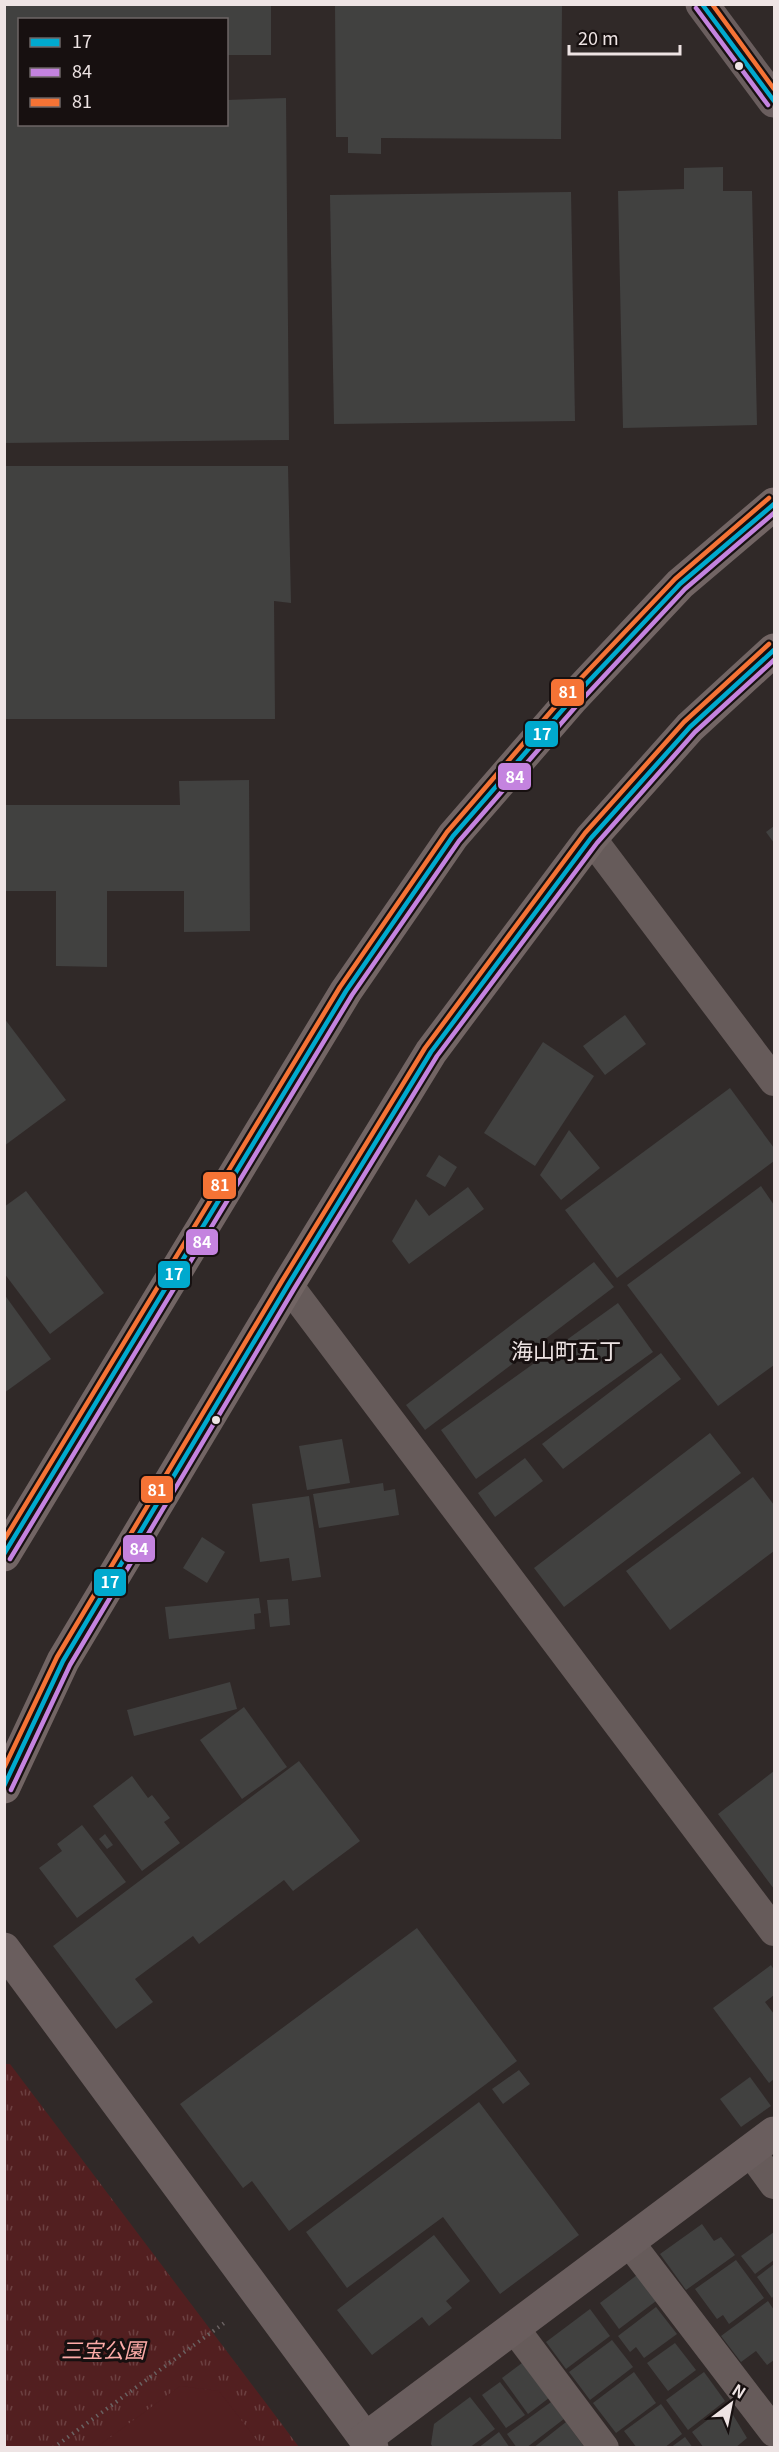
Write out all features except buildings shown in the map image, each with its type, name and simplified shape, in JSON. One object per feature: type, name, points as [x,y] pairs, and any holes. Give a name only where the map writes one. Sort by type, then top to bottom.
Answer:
[{"type":"main road","points":[[4,1555],[346,991],[453,836],[572,699],[680,584],[774,504]]},
{"type":"main road","points":[[4,1787],[63,1660],[431,1052],[591,838],[690,727],[774,650]]},
{"type":"street","points":[[702,4],[774,101]]},
{"type":"street","points":[[591,838],[774,1081]]},
{"type":"street","points":[[288,1285],[774,1931]]},
{"type":"street","points":[[4,1949],[368,2443],[514,2328],[762,2142],[774,2184]]},
{"type":"street","points":[[629,2242],[774,2432]]},
{"type":"street","points":[[514,2328],[604,2448]]},
{"type":"path","points":[[53,2448],[227,2321]]},
{"type":"green space","name":"三宝公園","points":[[4,2064],[10,2064],[299,2447],[5,2448]]},
{"type":"green space","points":[[180,2386],[219,2391],[262,2447],[97,2447]]},
{"type":"transit line","name":"17","points":[[702,4],[774,101]]},
{"type":"transit line","name":"81","points":[[712,4],[774,89]]},
{"type":"transit line","name":"84","points":[[696,8],[768,105]]},
{"type":"transit line","name":"81","points":[[4,1540],[340,987],[447,832],[566,694],[675,579],[769,498]]},
{"type":"transit line","name":"17","points":[[4,1554],[346,991],[453,836],[572,699],[680,584],[774,504]]},
{"type":"transit line","name":"84","points":[[10,1559],[352,995],[459,841],[578,704],[685,589],[774,513]]},
{"type":"transit line","name":"81","points":[[4,1768],[57,1657],[282,1281],[425,1048],[585,833],[684,722],[769,644]]},
{"type":"transit line","name":"17","points":[[4,1786],[63,1661],[288,1285],[431,1052],[591,838],[690,727],[774,650]]},
{"type":"transit line","name":"84","points":[[11,1790],[70,1665],[294,1289],[437,1056],[597,843],[695,732],[774,660]]},
{"type":"district","name":"海山町五丁","points":[[566,1349]]}]
